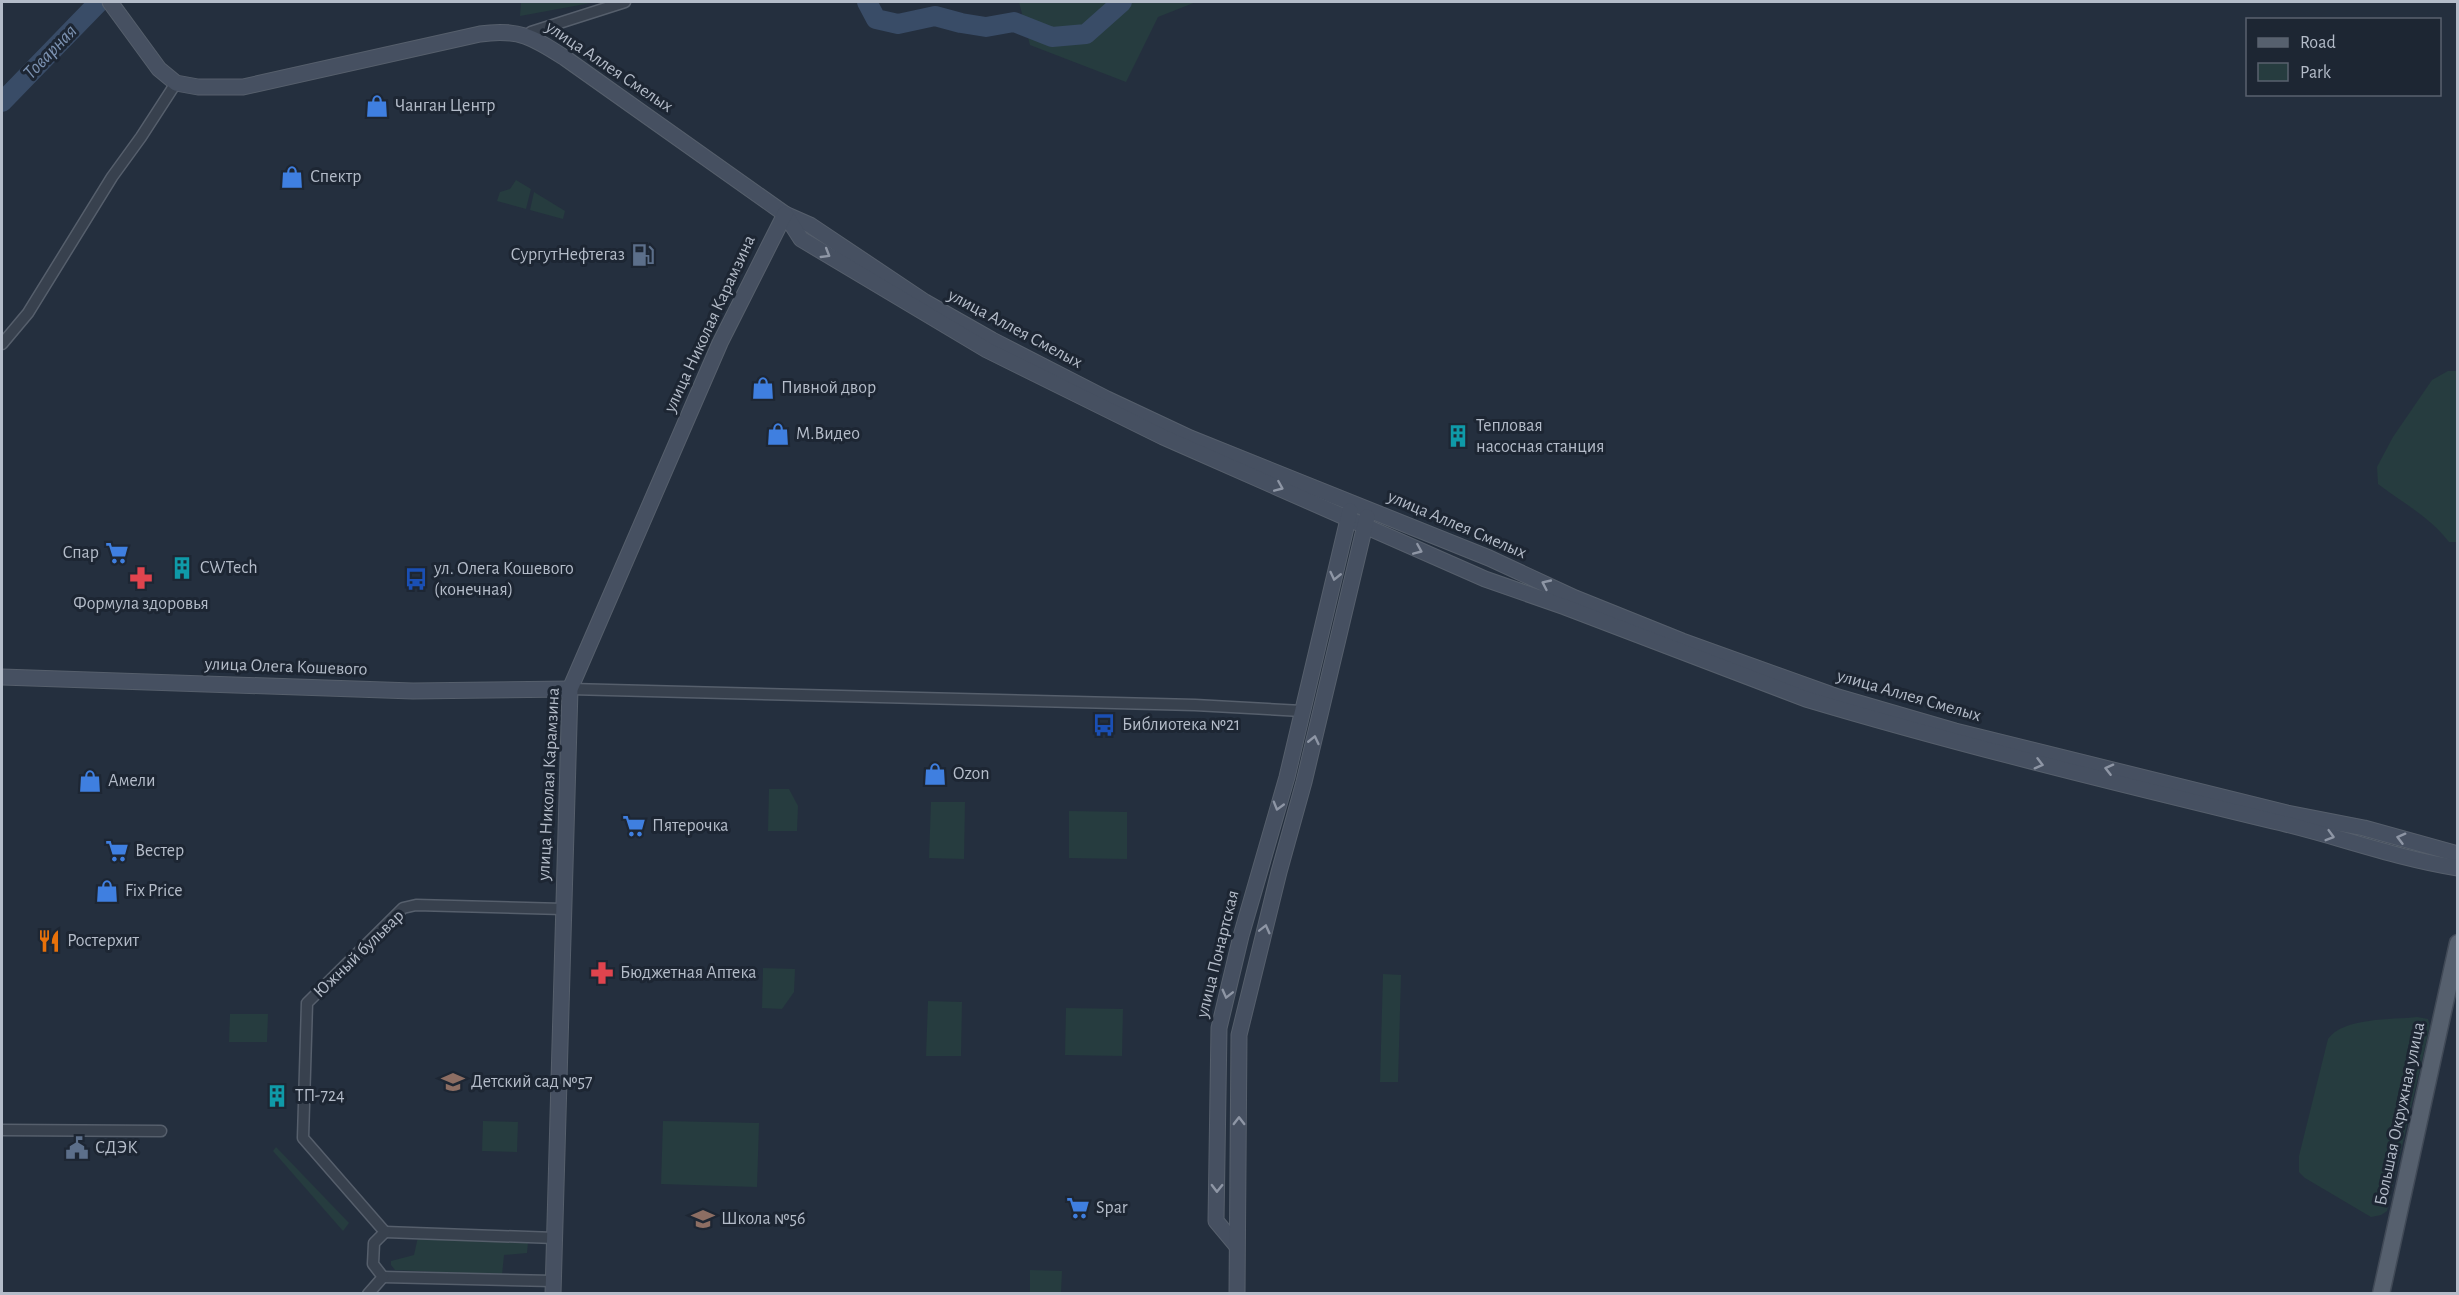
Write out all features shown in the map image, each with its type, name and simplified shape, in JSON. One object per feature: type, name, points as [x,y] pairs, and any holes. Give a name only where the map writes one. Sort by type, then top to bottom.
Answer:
[{"type":"main road","points":[[110,2],[159,69],[176,83]]},
{"type":"main road","name":"улица Аллея Смелых","points":[[176,83],[198,87],[243,87],[480,34],[528,35],[565,58],[785,214],[810,225],[925,302],[1070,381],[1190,438],[1489,558],[1575,598],[1671,637],[1838,697],[1955,731],[2287,813],[2364,828],[2457,854]]},
{"type":"main road","points":[[785,214],[801,238],[987,350],[1152,432],[1485,579],[1806,699],[2053,768],[2289,824],[2430,864],[2457,868]]},
{"type":"main road","name":"улица Николая Карамзина","points":[[553,1287],[570,689],[720,343],[785,214]]},
{"type":"main road","name":"улица Понартская","points":[[1216,1221],[1219,1028],[1241,936],[1287,777],[1352,502]]},
{"type":"main road","points":[[1237,1293],[1239,1035],[1279,872],[1304,782],[1369,510]]},
{"type":"main road","name":"улица Олега Кошевого","points":[[2,677],[413,691],[570,689]]},
{"type":"main road","points":[[1287,777],[1304,782]]},
{"type":"main road","name":"Большая Окружная улица","points":[[2381,1293],[2457,943]]},
{"type":"main road","points":[[1216,1221],[1237,1221]]},
{"type":"main road","points":[[1216,1221],[1236,1245]]},
{"type":"street","name":"улица Аллея Смелых","points":[[528,35],[531,32],[625,2]]},
{"type":"street","points":[[2,344],[28,313],[112,177],[176,83]]},
{"type":"street","points":[[570,689],[1195,705],[1302,711]]},
{"type":"street","name":"Южный бульвар","points":[[385,1232],[303,1138],[307,1003],[403,908],[416,905],[563,909]]},
{"type":"street","points":[[2,1130],[160,1131]]},
{"type":"street","points":[[553,1287],[383,1277],[373,1264],[374,1243],[385,1232],[555,1238]]},
{"type":"street","points":[[368,1293],[383,1277]]},
{"type":"green space","points":[[521,2],[596,2],[520,16]]},
{"type":"green space","points":[[1019,2],[1196,2],[1158,17],[1126,82],[1030,45]]},
{"type":"green space","points":[[516,180],[531,189],[526,209],[497,201],[500,192],[510,189]]},
{"type":"green space","points":[[534,192],[565,211],[563,219],[530,210]]},
{"type":"green space","points":[[2448,371],[2457,371],[2457,542],[2449,542],[2425,518],[2378,484],[2377,467],[2393,437],[2432,380]]},
{"type":"green space","points":[[769,789],[789,789],[798,806],[797,831],[768,831]]},
{"type":"green space","points":[[931,802],[965,802],[964,859],[929,858]]},
{"type":"green space","points":[[1069,811],[1127,812],[1127,859],[1069,858]]},
{"type":"green space","points":[[763,968],[795,969],[794,992],[782,1009],[762,1008]]},
{"type":"green space","points":[[1383,974],[1401,975],[1398,1082],[1380,1082]]},
{"type":"green space","points":[[928,1001],[962,1002],[961,1056],[926,1056]]},
{"type":"green space","points":[[1066,1008],[1123,1009],[1122,1056],[1065,1055]]},
{"type":"green space","points":[[230,1014],[268,1014],[267,1042],[229,1042]]},
{"type":"green space","points":[[2417,1017],[2428,1019],[2430,1026],[2387,1211],[2371,1217],[2305,1178],[2299,1172],[2299,1156],[2328,1039],[2335,1032],[2356,1023]]},
{"type":"green space","points":[[483,1121],[518,1122],[517,1152],[482,1151]]},
{"type":"green space","points":[[663,1121],[759,1123],[757,1187],[661,1184]]},
{"type":"green space","points":[[276,1147],[349,1223],[343,1231],[273,1151]]},
{"type":"green space","points":[[418,1237],[528,1242],[527,1253],[504,1255],[502,1275],[395,1270],[391,1261],[414,1255]]},
{"type":"green space","points":[[1030,1270],[1062,1271],[1061,1293],[1030,1292]]},
{"type":"waterway","name":"Товарная","points":[[2,102],[99,2]]},
{"type":"waterway","name":"Товарная","points":[[867,2],[876,19],[898,24],[935,16],[986,27],[1014,22],[1052,37],[1086,34],[1122,2]]},
{"type":"place","name":"Чанган Центр","points":[[377,106]]},
{"type":"place","name":"Спектр","points":[[292,177]]},
{"type":"place","name":"СургутНефтегаз","points":[[643,255]]},
{"type":"place","name":"Пивной двор","points":[[763,388]]},
{"type":"place","name":"M.Видео","points":[[778,434]]},
{"type":"place","name":"Тепловая насосная станция","points":[[1458,436]]},
{"type":"place","name":"Спар","points":[[117,553]]},
{"type":"place","name":"CWTech","points":[[182,568]]},
{"type":"place","name":"Формула здоровья","points":[[141,578]]},
{"type":"place","name":"ул. Олега Кошевого (конечная)","points":[[416,579]]},
{"type":"place","name":"Библиотека №21","points":[[1104,725]]},
{"type":"place","name":"Ozon","points":[[935,774]]},
{"type":"place","name":"Амели","points":[[90,781]]},
{"type":"place","name":"Пятерочка","points":[[634,826]]},
{"type":"place","name":"Вестер","points":[[117,851]]},
{"type":"place","name":"Fix Price","points":[[107,891]]},
{"type":"place","name":"Ростерхит","points":[[49,941]]},
{"type":"place","name":"Бюджетная Аптека","points":[[602,973]]},
{"type":"place","name":"Детский сад №57","points":[[453,1082]]},
{"type":"place","name":"ТП-724","points":[[277,1096]]},
{"type":"place","name":"СДЭК","points":[[77,1148]]},
{"type":"place","name":"Spar","points":[[1078,1208]]},
{"type":"place","name":"Школа №56","points":[[703,1219]]}]
